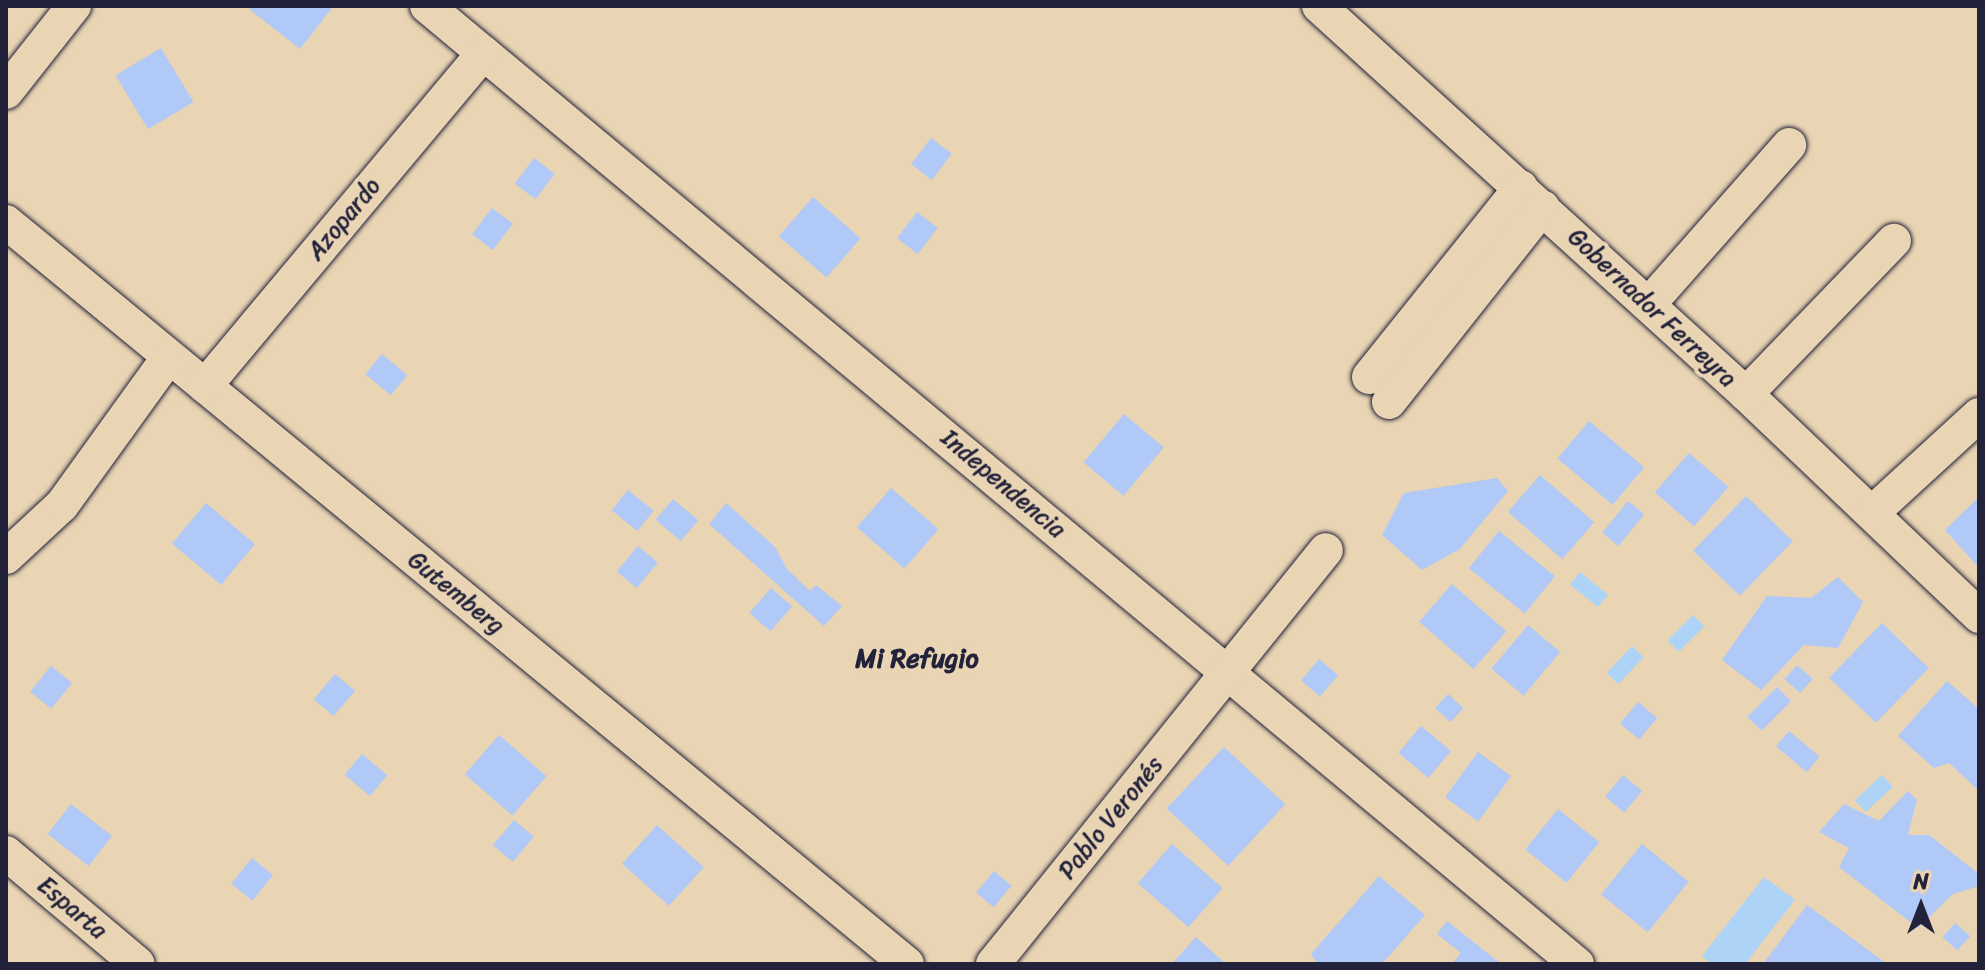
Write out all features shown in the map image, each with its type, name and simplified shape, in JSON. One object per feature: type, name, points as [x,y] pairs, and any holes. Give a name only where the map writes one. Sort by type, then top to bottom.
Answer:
[{"type":"street","points":[[6,92],[74,6]]},
{"type":"street","name":"Independencia","points":[[427,6],[1577,964]]},
{"type":"street","name":"Gobernador Ferreyra","points":[[1319,6],[1649,304],[1979,616]]},
{"type":"street","name":"Azopardo","points":[[205,386],[483,53]]},
{"type":"street","points":[[1649,304],[1789,145]]},
{"type":"street","points":[[1379,389],[1532,197]]},
{"type":"street","name":"Gutemberg","points":[[6,222],[893,960]]},
{"type":"street","points":[[1746,394],[1894,241]]},
{"type":"street","points":[[6,557],[62,505],[168,358]]},
{"type":"street","points":[[1872,513],[1979,415]]},
{"type":"street","name":"Pablo Veronés","points":[[993,964],[1326,550]]},
{"type":"street","name":"Esparta","points":[[6,853],[138,964]]},
{"type":"water","points":[[1580,572],[1608,595],[1598,607],[1570,584]]},
{"type":"water","points":[[1693,615],[1704,626],[1679,652],[1668,640]]},
{"type":"water","points":[[1632,646],[1644,657],[1618,684],[1607,673]]},
{"type":"water","points":[[1882,775],[1893,787],[1866,812],[1855,800]]},
{"type":"water","points":[[1764,877],[1795,900],[1745,964],[1712,964],[1702,956]]},
{"type":"building","points":[[253,6],[332,8],[300,49],[250,10]]},
{"type":"building","points":[[161,48],[193,102],[148,129],[116,75]]},
{"type":"building","points":[[931,138],[952,154],[932,180],[911,164]]},
{"type":"building","points":[[534,158],[555,174],[536,199],[515,184]]},
{"type":"building","points":[[813,197],[861,238],[826,278],[779,236]]},
{"type":"building","points":[[492,208],[513,224],[493,250],[472,234]]},
{"type":"building","points":[[917,212],[938,228],[918,254],[897,238]]},
{"type":"building","points":[[382,354],[407,375],[391,395],[365,374]]},
{"type":"building","points":[[1124,414],[1164,447],[1123,496],[1084,462]]},
{"type":"building","points":[[1589,421],[1644,467],[1613,505],[1558,459]]},
{"type":"building","points":[[1689,453],[1728,487],[1694,526],[1655,492]]},
{"type":"building","points":[[1540,475],[1594,522],[1562,559],[1508,512]]},
{"type":"building","points":[[1497,478],[1508,491],[1460,549],[1422,570],[1382,535],[1404,493]]},
{"type":"building","points":[[891,488],[939,529],[904,569],[857,527]]},
{"type":"building","points":[[628,490],[654,511],[637,531],[612,510]]},
{"type":"building","points":[[1746,496],[1793,541],[1740,596],[1693,551]]},
{"type":"building","points":[[1979,497],[1979,568],[1945,530]]},
{"type":"building","points":[[673,499],[698,520],[681,541],[656,520]]},
{"type":"building","points":[[1628,501],[1644,514],[1619,546],[1602,533]]},
{"type":"building","points":[[206,503],[255,544],[221,585],[172,544]]},
{"type":"building","points":[[726,503],[775,547],[787,569],[810,591],[816,585],[842,606],[824,626],[709,524]]},
{"type":"building","points":[[1499,531],[1555,576],[1525,614],[1469,568]]},
{"type":"building","points":[[638,546],[658,563],[637,588],[617,571]]},
{"type":"building","points":[[1838,577],[1863,602],[1838,648],[1804,645],[1761,690],[1722,660],[1767,596],[1811,598]]},
{"type":"building","points":[[1452,584],[1506,631],[1474,669],[1419,622]]},
{"type":"building","points":[[771,588],[792,606],[770,631],[749,613]]},
{"type":"building","points":[[1882,623],[1929,668],[1876,723],[1829,678]]},
{"type":"building","points":[[1528,625],[1560,652],[1524,696],[1491,669]]},
{"type":"building","points":[[1319,659],[1338,675],[1320,697],[1301,680]]},
{"type":"building","points":[[1797,665],[1813,679],[1800,693],[1785,679]]},
{"type":"building","points":[[51,666],[72,683],[51,709],[30,692]]},
{"type":"building","points":[[335,674],[355,691],[334,716],[314,699]]},
{"type":"building","points":[[1947,681],[1979,709],[1979,791],[1949,763],[1934,768],[1898,736]]},
{"type":"building","points":[[1777,687],[1791,701],[1761,731],[1747,717]]},
{"type":"building","points":[[1448,694],[1463,708],[1450,722],[1435,708]]},
{"type":"building","points":[[1638,702],[1657,718],[1639,740],[1620,723]]},
{"type":"building","points":[[1421,726],[1451,751],[1428,778],[1399,753]]},
{"type":"building","points":[[1789,731],[1820,757],[1807,772],[1776,746]]},
{"type":"building","points":[[499,735],[547,776],[512,816],[465,774]]},
{"type":"building","points":[[1224,747],[1285,804],[1228,866],[1167,808]]},
{"type":"building","points":[[1478,752],[1511,776],[1478,821],[1445,797]]},
{"type":"building","points":[[362,754],[387,775],[370,796],[345,775]]},
{"type":"building","points":[[1623,775],[1642,791],[1624,813],[1605,796]]},
{"type":"building","points":[[1908,791],[1917,800],[1908,835],[1929,835],[1979,874],[1979,886],[1953,894],[1918,928],[1839,867],[1849,848],[1819,832],[1844,804],[1879,821]]},
{"type":"building","points":[[71,804],[112,836],[89,866],[48,834]]},
{"type":"building","points":[[1558,809],[1599,842],[1566,883],[1525,849]]},
{"type":"building","points":[[514,820],[534,837],[513,862],[493,845]]},
{"type":"building","points":[[657,825],[704,867],[669,906],[622,864]]},
{"type":"building","points":[[1172,844],[1223,888],[1188,927],[1138,883]]},
{"type":"building","points":[[1642,844],[1689,882],[1648,932],[1601,895]]},
{"type":"building","points":[[252,858],[273,875],[252,901],[231,884]]},
{"type":"building","points":[[994,871],[1012,886],[994,907],[976,892]]},
{"type":"building","points":[[1379,876],[1425,915],[1382,964],[1318,964],[1311,954]]},
{"type":"building","points":[[1807,905],[1887,964],[1763,964]]},
{"type":"building","points":[[1447,921],[1501,964],[1452,964],[1461,953],[1437,934]]},
{"type":"building","points":[[1955,923],[1970,936],[1958,950],[1943,937]]},
{"type":"building","points":[[1196,937],[1226,964],[1172,964]]},
{"type":"district","name":"Mi Refugio","points":[[917,659]]}]
